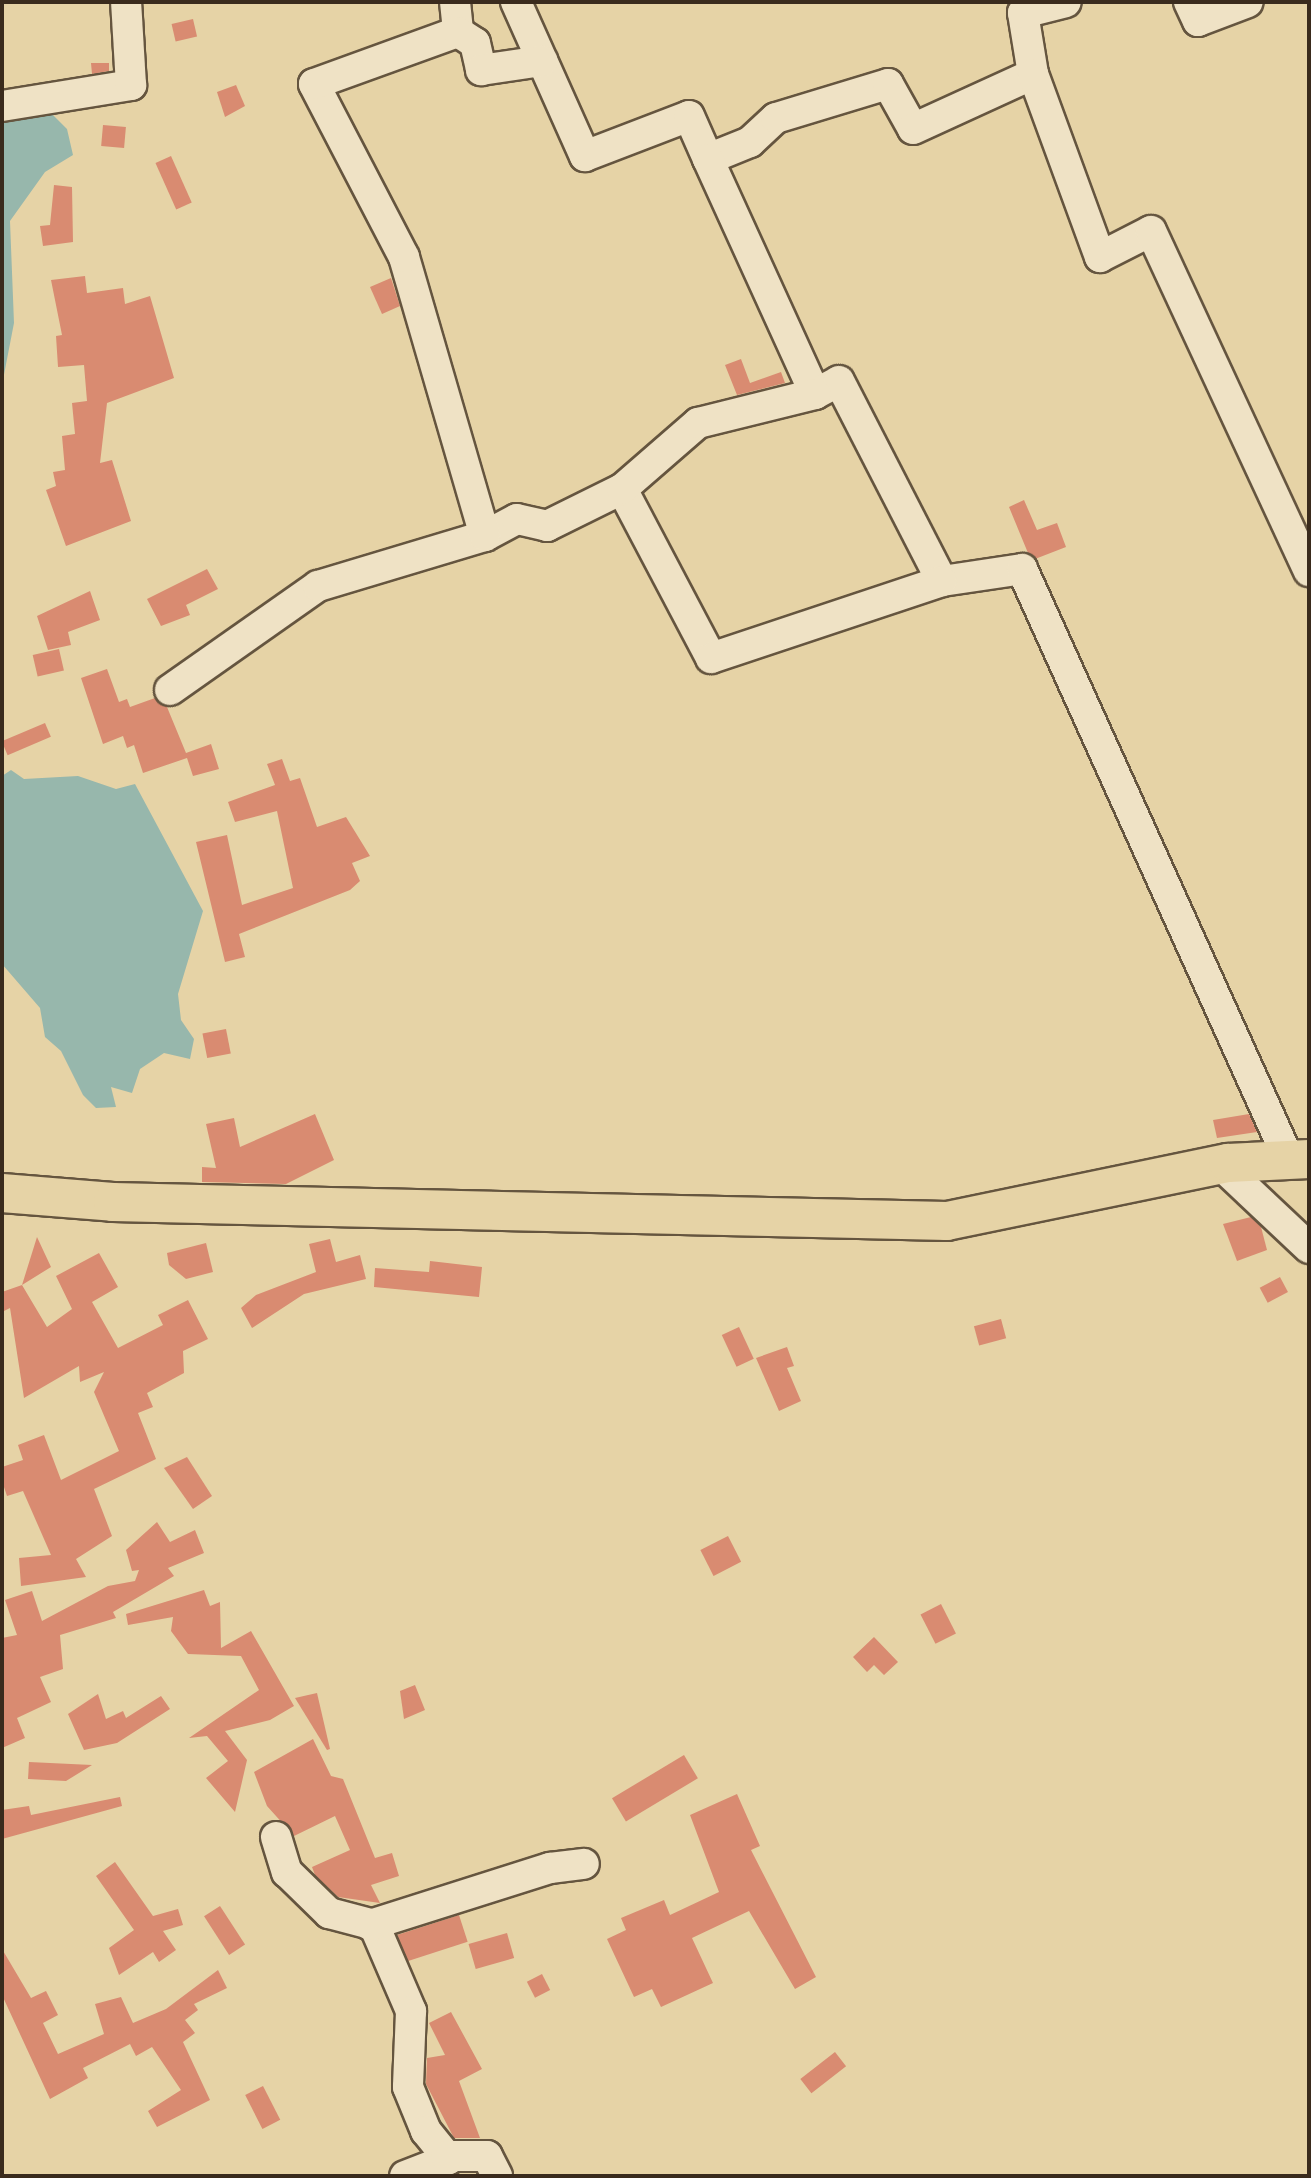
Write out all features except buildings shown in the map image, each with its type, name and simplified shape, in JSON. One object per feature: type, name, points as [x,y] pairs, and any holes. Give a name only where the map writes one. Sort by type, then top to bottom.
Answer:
[{"type":"main road","points":[[2,1193],[113,1202],[947,1221],[1221,1165],[1299,1159]]},
{"type":"street","points":[[2,106],[131,85],[126,2]]},
{"type":"street","points":[[455,2],[458,32]]},
{"type":"street","points":[[516,2],[585,156],[690,116],[815,394]]},
{"type":"street","points":[[1066,2],[1023,13],[1033,74],[1101,257],[1151,231],[1309,571]]},
{"type":"street","points":[[1189,2],[1198,21],[1248,2]]},
{"type":"street","points":[[458,32],[475,43],[481,70],[542,61]]},
{"type":"street","points":[[458,32],[314,84],[404,257],[485,536]]},
{"type":"street","points":[[708,159],[750,142],[776,118],[888,84],[913,129],[1033,74]]},
{"type":"street","points":[[170,690],[318,586],[485,536],[517,519],[547,526],[622,489],[698,423],[815,394],[838,381],[942,581]]},
{"type":"street","points":[[622,489],[711,658],[942,581],[1022,569],[1299,1159]]},
{"type":"street","points":[[1221,1165],[1309,1248]]},
{"type":"street","points":[[276,1837],[287,1872],[329,1913],[370,1924],[550,1868],[584,1864]]},
{"type":"street","points":[[370,1924],[411,2011],[408,2087],[426,2131],[446,2156]]},
{"type":"street","points":[[405,2176],[446,2156],[487,2156],[497,2176]]},
{"type":"water","points":[[52,114],[67,129],[73,155],[45,172],[10,221],[14,323],[2,385],[2,121]]},
{"type":"water","points":[[11,770],[24,779],[78,776],[116,789],[135,784],[203,911],[178,994],[181,1020],[194,1039],[190,1059],[164,1053],[140,1069],[132,1093],[111,1087],[116,1107],[96,1108],[83,1095],[61,1051],[45,1037],[40,1008],[2,964],[2,776]]}]
